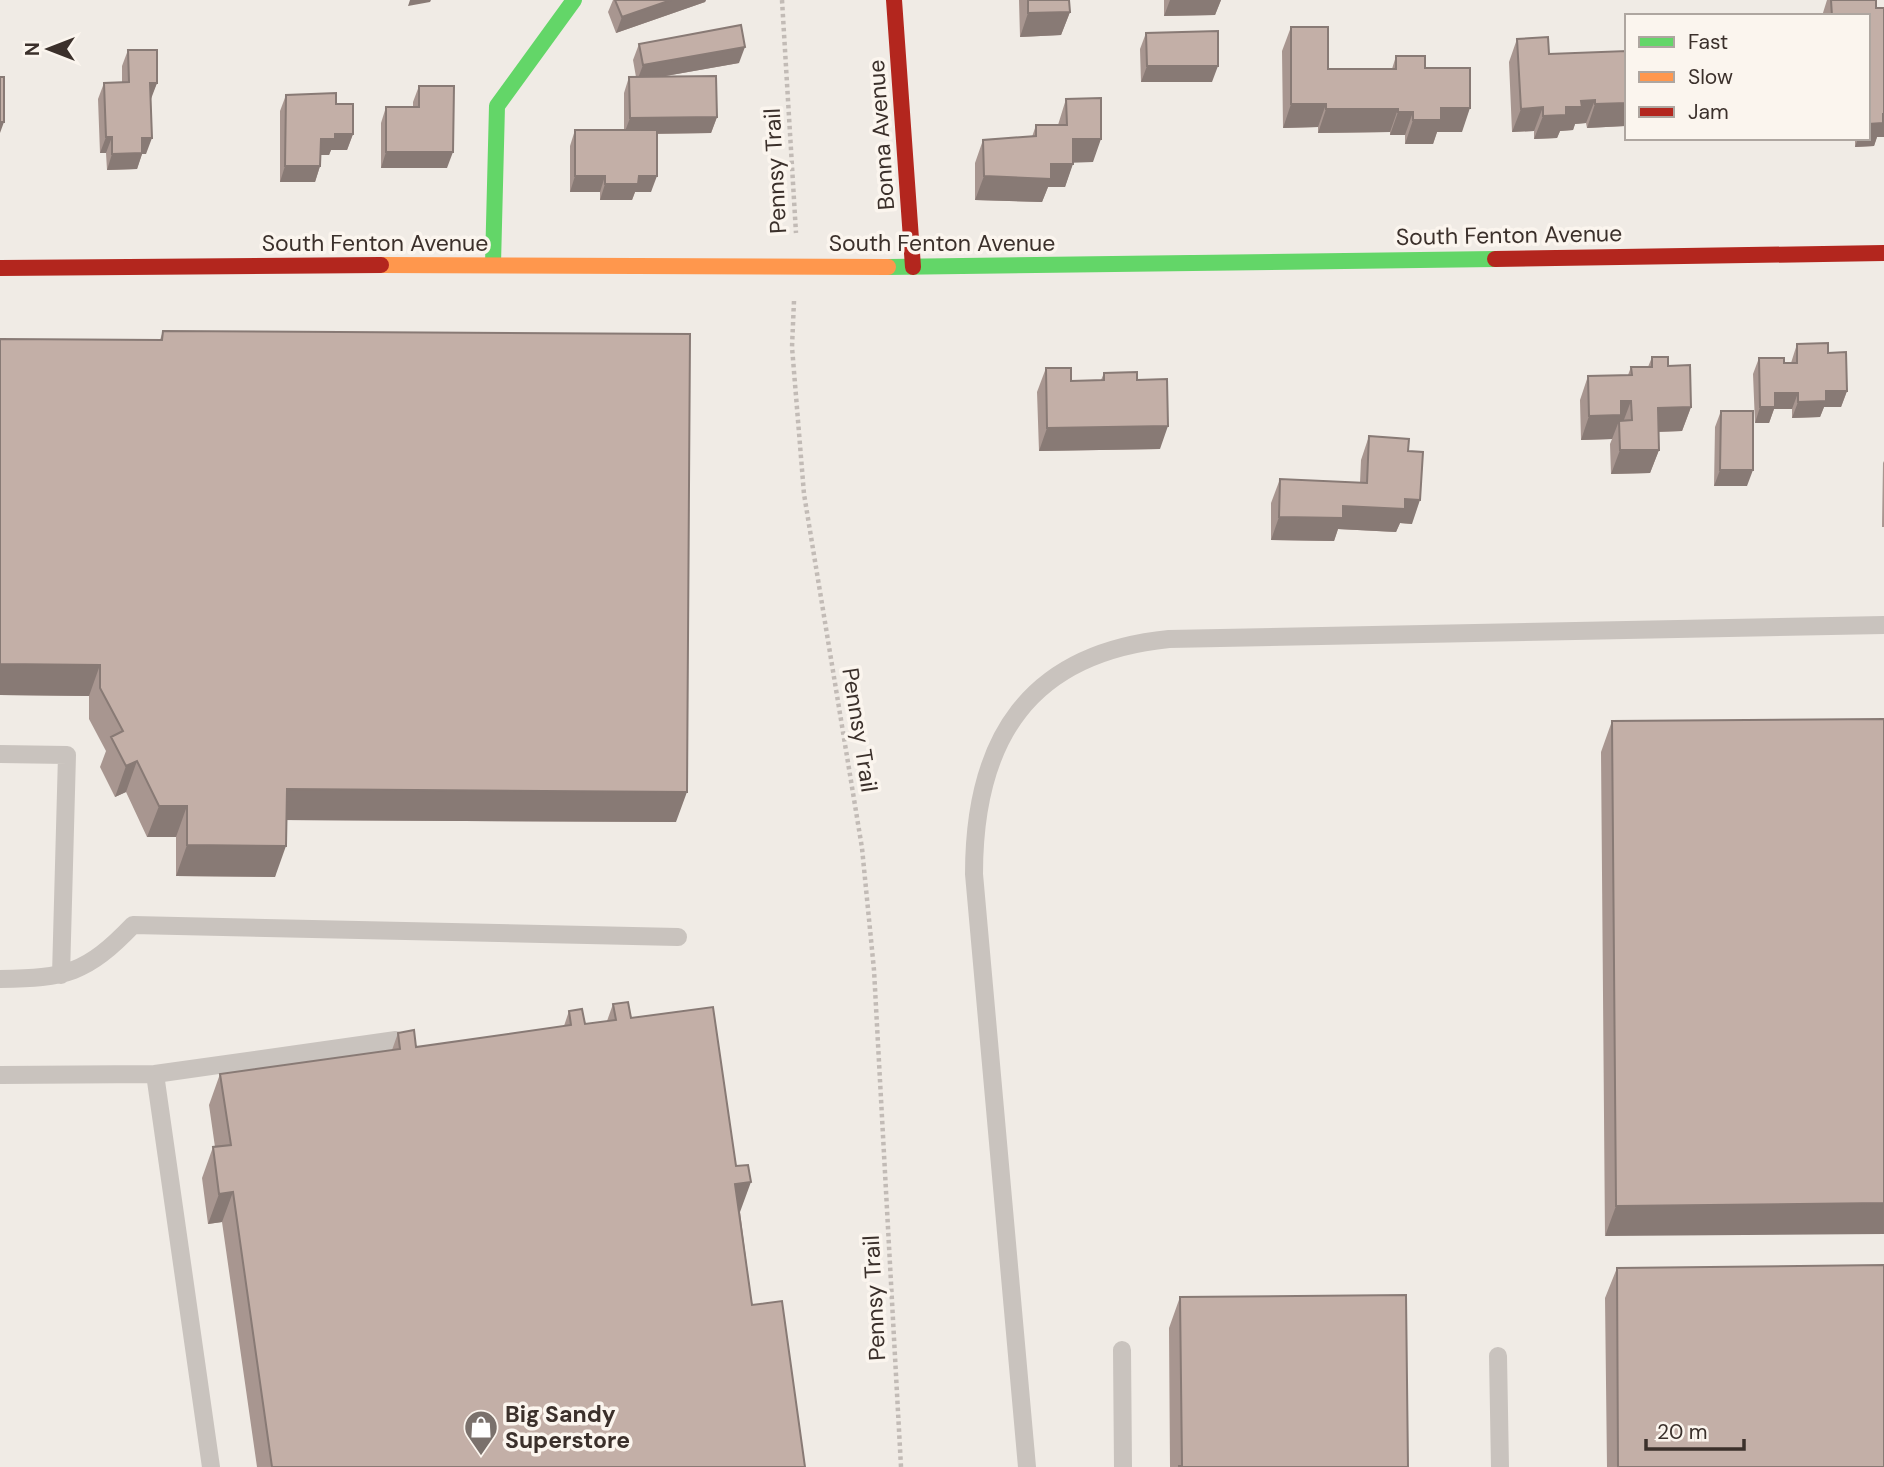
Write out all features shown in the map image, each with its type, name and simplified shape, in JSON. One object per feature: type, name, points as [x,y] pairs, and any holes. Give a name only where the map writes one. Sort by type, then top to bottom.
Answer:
[{"type":"street","points":[[493,264],[498,106],[574,0]]},
{"type":"street","name":"Bonna Avenue","points":[[894,0],[913,267]]},
{"type":"street","name":"South Fenton Avenue","points":[[0,268],[493,264],[913,267],[1884,253]]},
{"type":"lane","points":[[1027,1467],[974,874],[974,842],[978,810],[994,754],[1021,706],[1040,687],[1086,657],[1113,648],[1169,639],[1884,625]]},
{"type":"lane","points":[[0,754],[67,755],[61,975]]},
{"type":"lane","points":[[0,979],[52,978],[61,975],[107,952],[133,925],[678,937]]},
{"type":"lane","points":[[0,1074],[155,1074],[396,1040]]},
{"type":"lane","points":[[155,1074],[211,1467]]},
{"type":"lane","points":[[1122,1350],[1124,1467]]},
{"type":"lane","points":[[1498,1356],[1500,1467]]},
{"type":"path","name":"Pennsy Trail","points":[[782,0],[797,221],[792,347],[804,494],[862,848],[874,970],[901,1467]]},
{"type":"building","points":[[615,0],[671,0],[622,17]]},
{"type":"building","points":[[1028,0],[1069,0],[1070,12],[1028,13]]},
{"type":"building","points":[[1831,0],[1876,0],[1876,8],[1884,8],[1883,123],[1870,124],[1870,14],[1832,14]]},
{"type":"building","points":[[741,25],[745,47],[643,65],[639,44]]},
{"type":"building","points":[[1291,27],[1328,27],[1328,69],[1396,69],[1396,56],[1425,56],[1425,68],[1470,68],[1470,108],[1441,108],[1441,120],[1413,120],[1413,112],[1398,112],[1398,109],[1326,109],[1326,104],[1291,104]]},
{"type":"building","points":[[1218,31],[1218,66],[1147,66],[1146,33]]},
{"type":"building","points":[[1548,37],[1549,54],[1625,51],[1625,103],[1595,104],[1595,100],[1581,101],[1582,107],[1566,107],[1566,115],[1543,116],[1543,107],[1521,109],[1517,39]]},
{"type":"building","points":[[128,50],[157,50],[157,83],[150,83],[152,138],[142,138],[142,153],[112,154],[112,137],[106,137],[104,83],[129,82]]},
{"type":"building","points":[[716,76],[717,117],[630,118],[629,77]]},
{"type":"building","points":[[0,77],[4,77],[4,122],[0,122]]},
{"type":"building","points":[[419,86],[454,86],[453,152],[386,152],[386,107],[419,107]]},
{"type":"building","points":[[336,93],[336,104],[353,104],[353,134],[335,134],[335,139],[321,139],[320,166],[285,166],[286,95]]},
{"type":"building","points":[[1101,98],[1101,139],[1073,139],[1073,164],[1051,164],[1051,179],[984,176],[983,140],[1036,136],[1036,125],[1067,125],[1066,99]]},
{"type":"building","points":[[575,130],[657,130],[657,176],[639,176],[638,184],[605,184],[605,176],[575,176]]},
{"type":"building","points":[[163,331],[690,334],[687,792],[287,789],[286,846],[187,845],[187,806],[159,806],[137,761],[126,766],[111,737],[123,731],[100,688],[100,665],[0,664],[0,339],[162,340]]},
{"type":"building","points":[[1828,343],[1828,353],[1846,352],[1847,391],[1826,391],[1826,401],[1798,402],[1798,393],[1775,393],[1775,407],[1760,407],[1759,358],[1784,358],[1784,363],[1797,363],[1797,344]]},
{"type":"building","points":[[1652,357],[1668,357],[1668,366],[1690,365],[1691,407],[1658,408],[1659,450],[1620,450],[1619,421],[1632,420],[1631,401],[1621,401],[1621,415],[1589,416],[1588,376],[1632,375],[1631,367],[1652,367]]},
{"type":"building","points":[[1046,368],[1071,368],[1071,381],[1104,380],[1104,373],[1137,372],[1137,380],[1167,379],[1168,426],[1047,428]]},
{"type":"building","points":[[1721,411],[1753,411],[1753,470],[1720,470]]},
{"type":"building","points":[[1369,436],[1409,439],[1408,451],[1423,452],[1420,500],[1405,499],[1405,509],[1343,506],[1343,518],[1279,517],[1280,479],[1367,483]]},
{"type":"building","points":[[1884,719],[1884,1203],[1616,1206],[1612,721]]},
{"type":"building","points":[[628,1002],[631,1018],[713,1007],[736,1166],[748,1165],[751,1182],[735,1184],[752,1305],[782,1301],[805,1467],[272,1467],[233,1192],[219,1194],[213,1147],[231,1145],[220,1074],[400,1049],[398,1033],[414,1030],[416,1047],[571,1025],[569,1011],[582,1009],[585,1024],[616,1020],[613,1004]]},
{"type":"building","points":[[1884,1265],[1884,1467],[1618,1467],[1617,1268]]},
{"type":"building","points":[[1406,1295],[1408,1467],[1179,1467],[1182,1466],[1180,1297]]},
{"type":"traffic: fast","points":[[493,264],[497,106],[574,0]]},
{"type":"traffic: fast","points":[[888,267],[1495,259]]},
{"type":"traffic: slow","points":[[381,265],[888,267]]},
{"type":"traffic: jam","points":[[894,0],[913,267]]},
{"type":"traffic: jam","points":[[1495,259],[1884,253]]},
{"type":"traffic: jam","points":[[0,268],[381,265]]},
{"type":"place","name":"Big Sandy Superstore","points":[[481,1457]]}]
